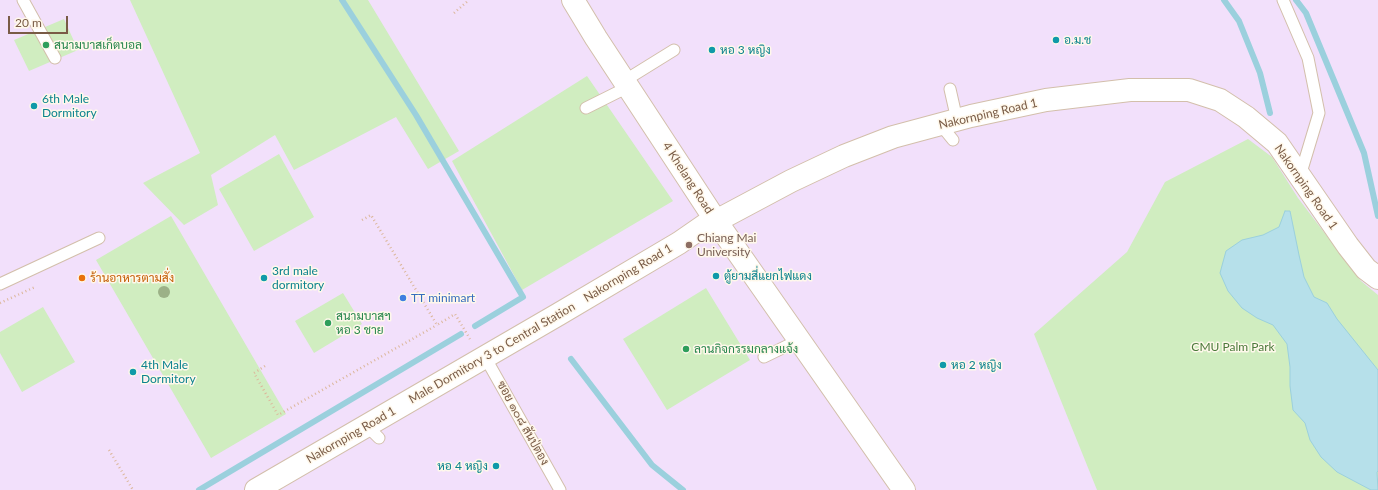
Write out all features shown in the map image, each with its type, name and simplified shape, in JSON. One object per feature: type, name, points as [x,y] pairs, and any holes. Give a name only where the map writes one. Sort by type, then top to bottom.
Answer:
[{"type":"street","name":"4 Khelang Road","points":[[626,84],[713,222],[728,239]]},
{"type":"street","points":[[1119,91],[1189,90]]},
{"type":"street","name":"Nakornping Road 1","points":[[950,128],[1046,100]]},
{"type":"street","points":[[713,222],[791,181]]},
{"type":"street","name":"Nakornping Road 1","points":[[1328,217],[1348,246],[1372,274]]},
{"type":"street","name":"Nakornping Road 1","points":[[485,357],[679,243]]},
{"type":"street","name":"Nakornping Road 1","points":[[260,489],[370,429]]},
{"type":"lane","points":[[23,0],[55,58]]},
{"type":"lane","points":[[574,0],[596,38],[626,84]]},
{"type":"lane","points":[[1283,0],[1308,58],[1319,113],[1300,177]]},
{"type":"lane","points":[[586,108],[626,84],[674,50]]},
{"type":"lane","points":[[950,89],[950,128]]},
{"type":"lane","points":[[1189,90],[1220,100],[1246,117],[1277,143],[1328,217]]},
{"type":"lane","points":[[1046,100],[1119,91]]},
{"type":"lane","points":[[791,181],[844,156],[908,133],[950,128]]},
{"type":"lane","points":[[908,133],[950,128]]},
{"type":"lane","name":"Male Dormitory 3 to Central Station","points":[[370,429],[485,357],[713,222],[844,156]]},
{"type":"lane","points":[[713,222],[799,340]]},
{"type":"lane","points":[[0,284],[99,238]]},
{"type":"lane","points":[[728,239],[904,490]]},
{"type":"lane","points":[[764,357],[799,340]]},
{"type":"lane","name":"ซอย ๑๐๘ สันป่ตอง","points":[[485,357],[558,487]]},
{"type":"path","points":[[454,13],[469,0]]},
{"type":"path","points":[[362,220],[371,215],[436,325]]},
{"type":"path","points":[[0,303],[36,287]]},
{"type":"path","points":[[265,366],[254,373],[278,415],[455,314],[470,340]]},
{"type":"path","points":[[109,450],[133,490]]},
{"type":"shaded area","name":"Chiang Mai University","points":[[0,0],[1378,0],[1378,490],[0,490]]},
{"type":"green space","points":[[130,0],[368,0],[459,151],[428,169],[396,117],[294,170],[275,135],[211,175],[218,205],[184,225],[143,183],[200,153]]},
{"type":"green space","name":"สนามบาสเก็ตบอล","points":[[64,19],[78,50],[29,71],[14,40]]},
{"type":"green space","points":[[587,76],[673,201],[522,290],[452,161]]},
{"type":"green space","name":"CMU Palm Park","points":[[1248,139],[1272,157],[1298,198],[1361,281],[1378,295],[1378,490],[1097,490],[1034,334],[1127,252],[1165,182]]},
{"type":"green space","points":[[279,154],[314,217],[254,251],[219,189]]},
{"type":"green space","points":[[171,216],[286,414],[211,458],[96,260]]},
{"type":"green space","name":"ลานกิจกรรมกลางแจ้ง","points":[[706,288],[750,360],[667,410],[623,339]]},
{"type":"green space","name":"สนามบาสฯ หอ 3 ชาย","points":[[343,293],[362,324],[314,353],[295,321]]},
{"type":"green space","points":[[43,307],[75,362],[22,392],[0,353],[0,332]]},
{"type":"water","points":[[1285,211],[1290,211],[1304,277],[1314,297],[1327,303],[1337,319],[1378,370],[1378,490],[1371,490],[1337,472],[1321,457],[1310,440],[1305,423],[1293,410],[1287,344],[1273,325],[1257,318],[1242,308],[1228,291],[1220,273],[1226,251],[1242,240],[1263,235],[1279,227]]},
{"type":"waterway","points":[[342,0],[416,115],[523,297],[475,326]]},
{"type":"waterway","points":[[1224,0],[1239,21],[1260,73],[1270,113]]},
{"type":"waterway","points":[[1296,0],[1306,13],[1364,153],[1378,216]]},
{"type":"waterway","points":[[199,490],[461,334]]},
{"type":"waterway","points":[[571,359],[652,465],[683,490]]},
{"type":"place","name":"อ.ม.ช","points":[[1056,40]]},
{"type":"place","name":"สนามบาสเก็ตบอล","points":[[46,45]]},
{"type":"place","name":"หอ 3 หญิง","points":[[712,50]]},
{"type":"place","name":"6th Male Dormitory","points":[[34,106]]},
{"type":"place","name":"Chiang Mai University","points":[[689,245]]},
{"type":"place","name":"ตู้ยามสี่แยกไฟแดง","points":[[716,276]]},
{"type":"place","name":"ร้านอาหารตามสั่ง","points":[[82,278]]},
{"type":"place","name":"3rd male dormitory","points":[[264,278]]},
{"type":"place","name":"TT minimart","points":[[403,298]]},
{"type":"place","name":"สนามบาสฯ หอ 3 ชาย","points":[[328,323]]},
{"type":"place","name":"ลานกิจกรรมกลางแจ้ง","points":[[686,349]]},
{"type":"place","name":"หอ 2 หญิง","points":[[943,365]]},
{"type":"place","name":"4th Male Dormitory","points":[[133,372]]},
{"type":"place","name":"หอ 4 หญิง","points":[[496,466]]}]
